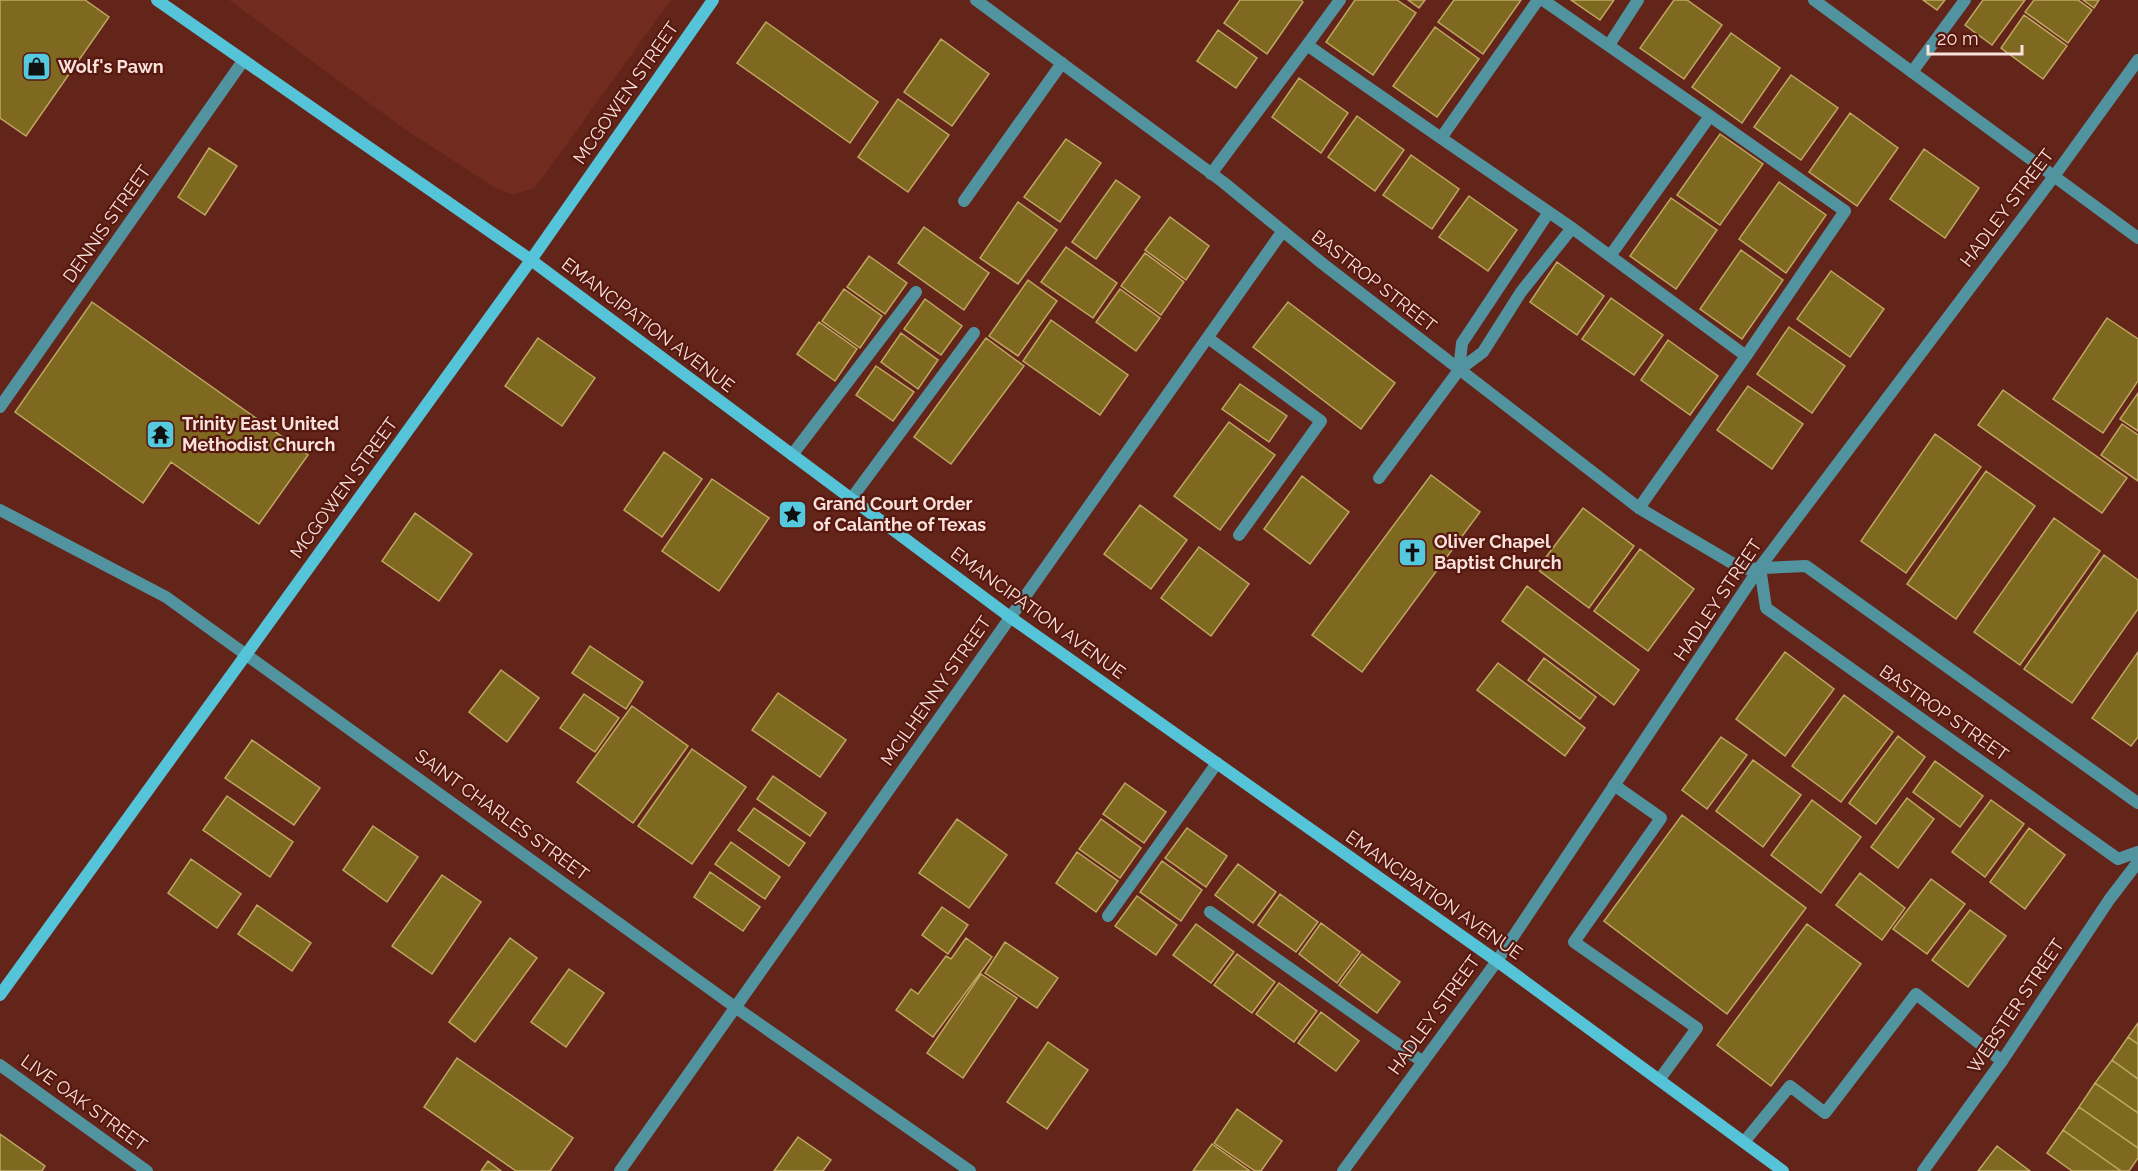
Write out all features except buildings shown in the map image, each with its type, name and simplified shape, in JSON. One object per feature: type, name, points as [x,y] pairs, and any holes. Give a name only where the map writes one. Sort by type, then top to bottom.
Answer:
[{"type":"main road","name":"EMANCIPATION AVENUE","points":[[157,0],[531,260],[1010,617],[1497,961],[1783,1171]]},
{"type":"main road","name":"MCGOWEN STREET","points":[[0,995],[531,260],[713,0]]},
{"type":"street","name":"BASTROP STREET","points":[[976,0],[1211,174],[1282,232],[1639,508],[1742,569],[1806,566],[2138,802]]},
{"type":"street","points":[[1211,174],[1340,0]]},
{"type":"street","points":[[1441,138],[1538,0]]},
{"type":"street","points":[[1544,0],[1845,211],[1639,508]]},
{"type":"street","points":[[1609,45],[1638,0]]},
{"type":"street","points":[[1814,0],[2138,238]]},
{"type":"street","points":[[1912,72],[1965,0]]},
{"type":"street","points":[[1307,45],[1572,228],[1746,356]]},
{"type":"street","name":"HADLEY STREET","points":[[1343,1171],[1497,961],[1760,567],[2055,176],[2138,60]]},
{"type":"street","name":"DENNIS STREET","points":[[0,407],[243,61]]},
{"type":"street","points":[[964,201],[1062,63]]},
{"type":"street","points":[[1610,256],[1710,116]]},
{"type":"street","points":[[1459,369],[1462,343],[1549,212]]},
{"type":"street","points":[[1379,478],[1459,369],[1483,352],[1521,292],[1572,228]]},
{"type":"street","name":"MCILHENNY STREET","points":[[620,1171],[1282,232]]},
{"type":"street","points":[[792,455],[916,292]]},
{"type":"street","points":[[851,499],[974,333]]},
{"type":"street","points":[[1208,338],[1321,421],[1239,535]]},
{"type":"street","name":"SAINT CHARLES STREET","points":[[0,510],[82,554],[125,573],[166,597],[247,653],[735,1007],[970,1171]]},
{"type":"street","name":"BASTROP STREET","points":[[1760,567],[1766,608],[2118,859],[2138,852]]},
{"type":"street","points":[[1108,916],[1217,763]]},
{"type":"street","points":[[1614,785],[1661,818],[1575,942],[1697,1028],[1659,1080]]},
{"type":"street","name":"WEBSTER STREET","points":[[1923,1171],[2002,1060],[2109,900],[2138,862]]},
{"type":"street","points":[[1210,912],[1423,1062]]},
{"type":"street","points":[[1744,1142],[1790,1086],[1825,1113],[1916,994],[2002,1060]]},
{"type":"street","name":"LIVE OAK STREET","points":[[0,1065],[147,1171]]},
{"type":"shaded area","points":[[229,0],[671,0],[535,188],[514,195],[497,189],[403,128]]},
{"type":"place","name":"Wolf's Pawn","points":[[37,67]]},
{"type":"place","name":"Trinity East United Methodist Church","points":[[161,434]]},
{"type":"place","name":"Grand Court Order of Calanthe of Texas","points":[[792,514]]},
{"type":"place","name":"Oliver Chapel Baptist Church","points":[[1413,552]]}]
